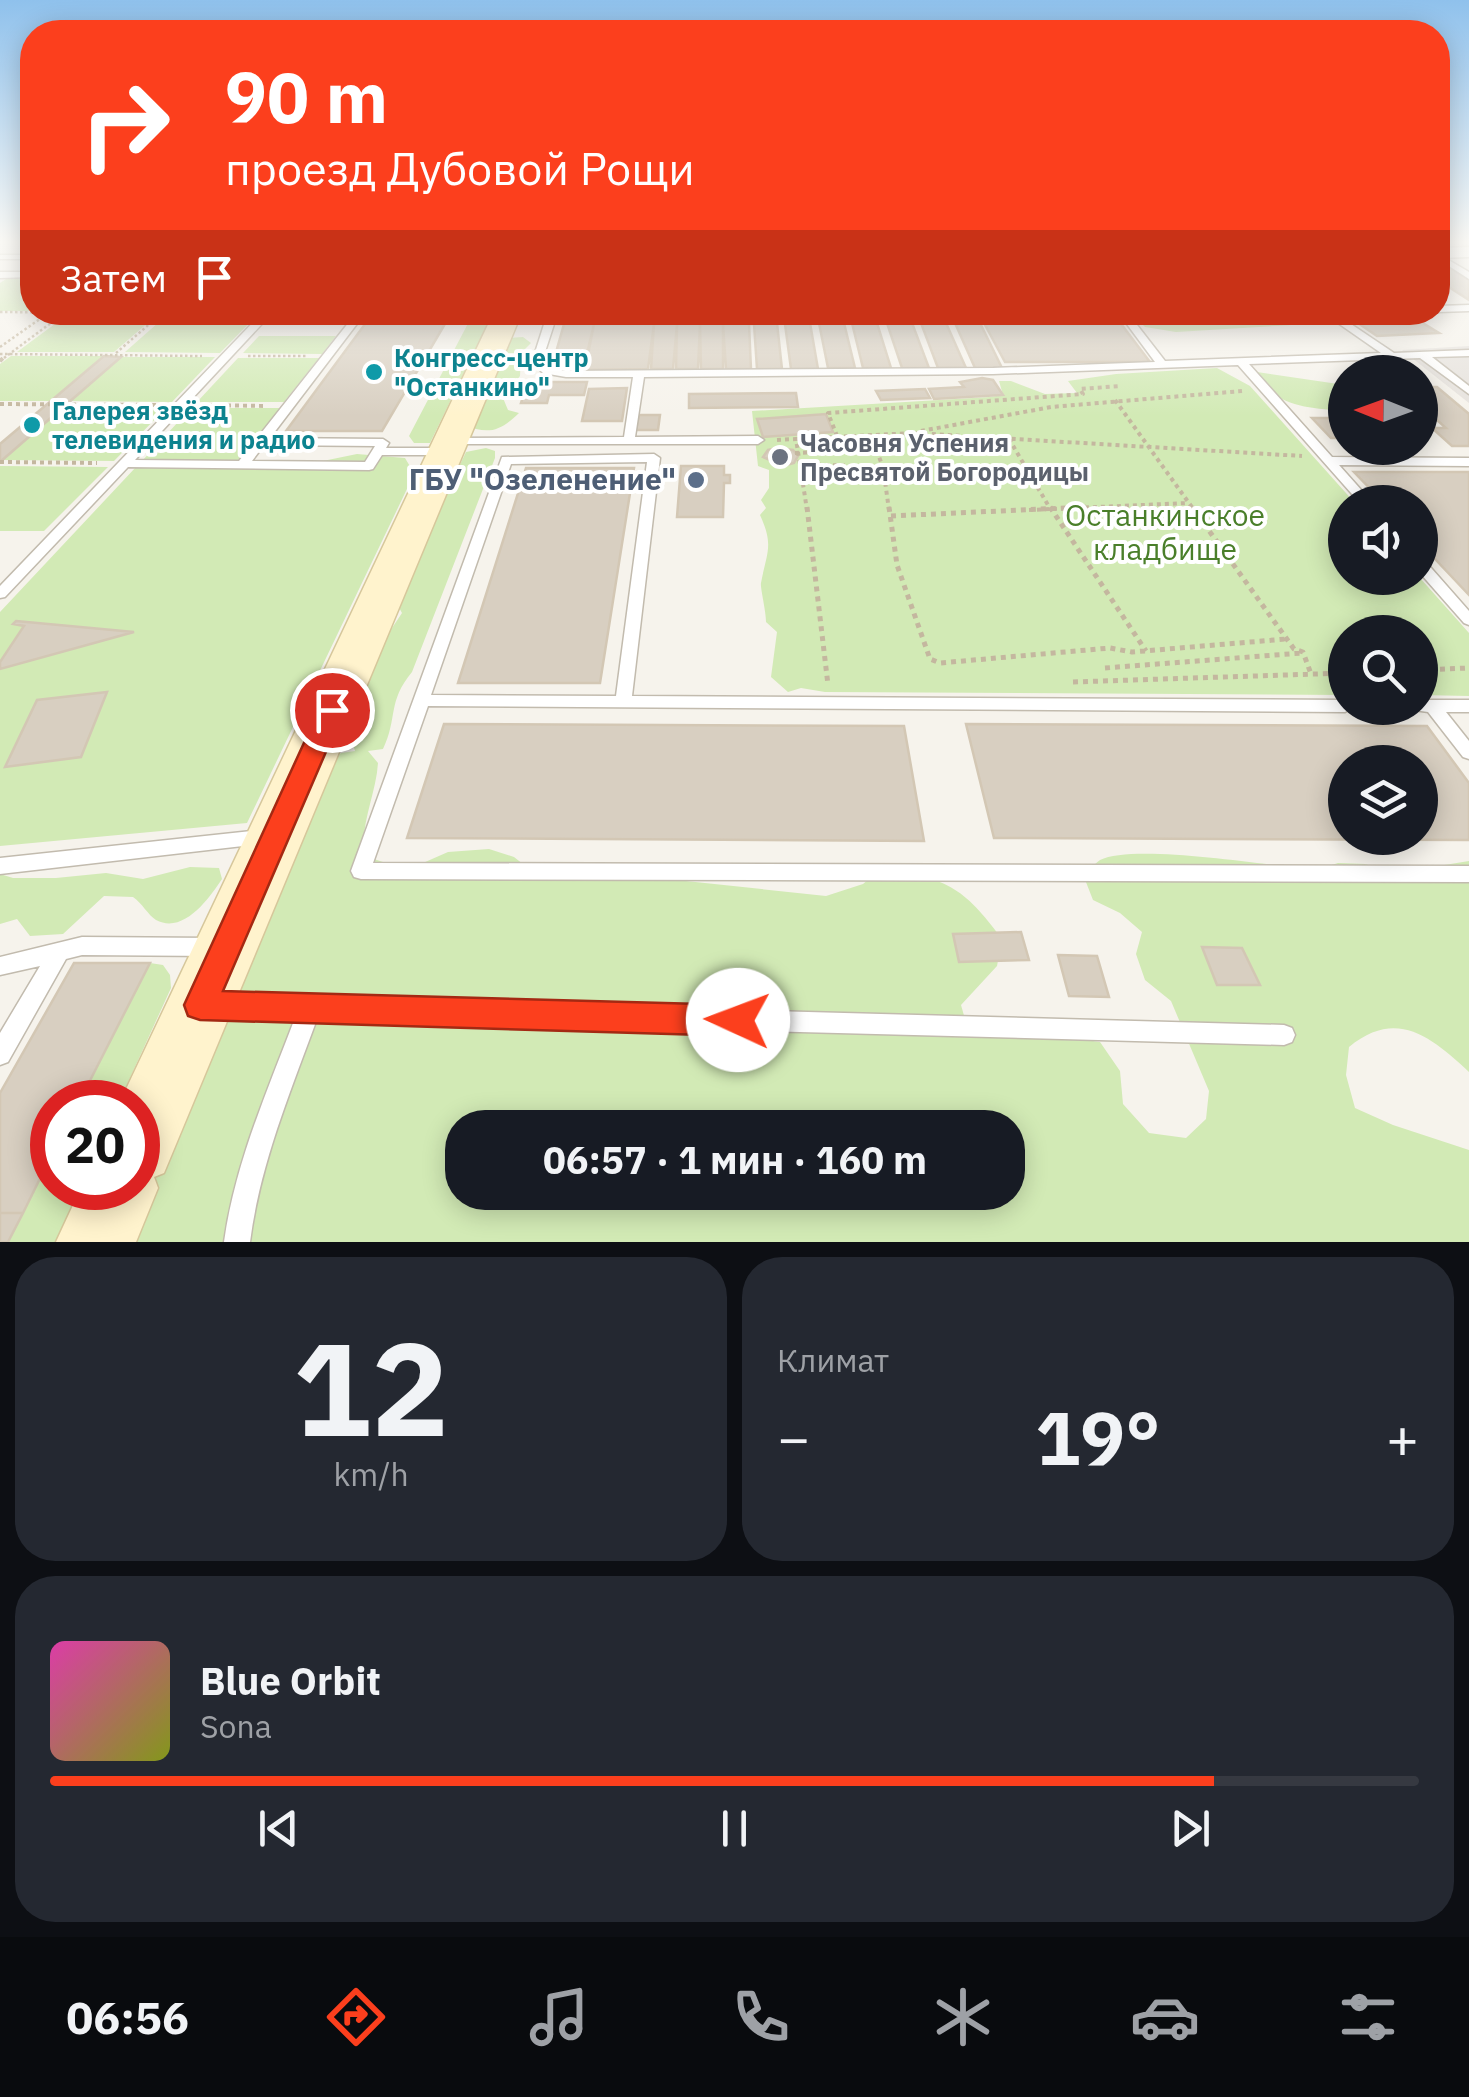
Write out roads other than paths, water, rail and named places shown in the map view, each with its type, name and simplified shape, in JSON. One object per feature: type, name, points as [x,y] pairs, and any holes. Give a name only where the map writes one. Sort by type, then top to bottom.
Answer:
[{"type":"street","points":[[160,1097],[502,325]]},
{"type":"street","points":[[96,1242],[110,1210]]},
{"type":"lane","points":[[0,594],[258,325]]},
{"type":"lane","points":[[243,464],[352,325]]},
{"type":"lane","points":[[549,325],[537,362],[541,368],[566,374],[993,371],[1328,358]]},
{"type":"lane","points":[[1132,325],[1160,364]]},
{"type":"lane","points":[[1346,325],[1390,355]]},
{"type":"lane","points":[[1423,355],[1469,353]]},
{"type":"lane","points":[[1239,360],[1328,460]]},
{"type":"lane","points":[[1438,367],[1469,391]]},
{"type":"lane","points":[[628,441],[638,374]]},
{"type":"lane","points":[[378,452],[628,441],[758,440]]},
{"type":"lane","points":[[124,463],[369,466],[383,442],[260,442]]},
{"type":"lane","points":[[622,702],[654,458],[506,460],[361,870],[1469,874]]},
{"type":"lane","points":[[1438,462],[1469,462]]},
{"type":"lane","points":[[1333,465],[1351,485]]},
{"type":"lane","points":[[1438,585],[1469,620]]},
{"type":"lane","points":[[422,700],[1328,706]]},
{"type":"lane","points":[[1438,706],[1469,706]]},
{"type":"lane","points":[[1438,718],[1469,753]]},
{"type":"lane","points":[[0,866],[275,836]]},
{"type":"lane","points":[[0,966],[82,946],[227,947]]},
{"type":"lane","points":[[0,1054],[60,952]]},
{"type":"lane","points":[[200,1005],[1284,1036]]},
{"type":"lane","points":[[237,1242],[239,1212],[310,1009]]},
{"type":"place","name":"Конгресс-центр \"Останкино\"","points":[[374,372]]},
{"type":"place","name":"Галерея звёзд телевидения и радио","points":[[32,425]]},
{"type":"place","name":"Часовня Успения Пресвятой Богородицы","points":[[780,457]]},
{"type":"place","name":"ГБУ \"Озеленение\"","points":[[696,480]]},
{"type":"park label","name":"Останкинское кладбище","points":[[1165,533]]}]
